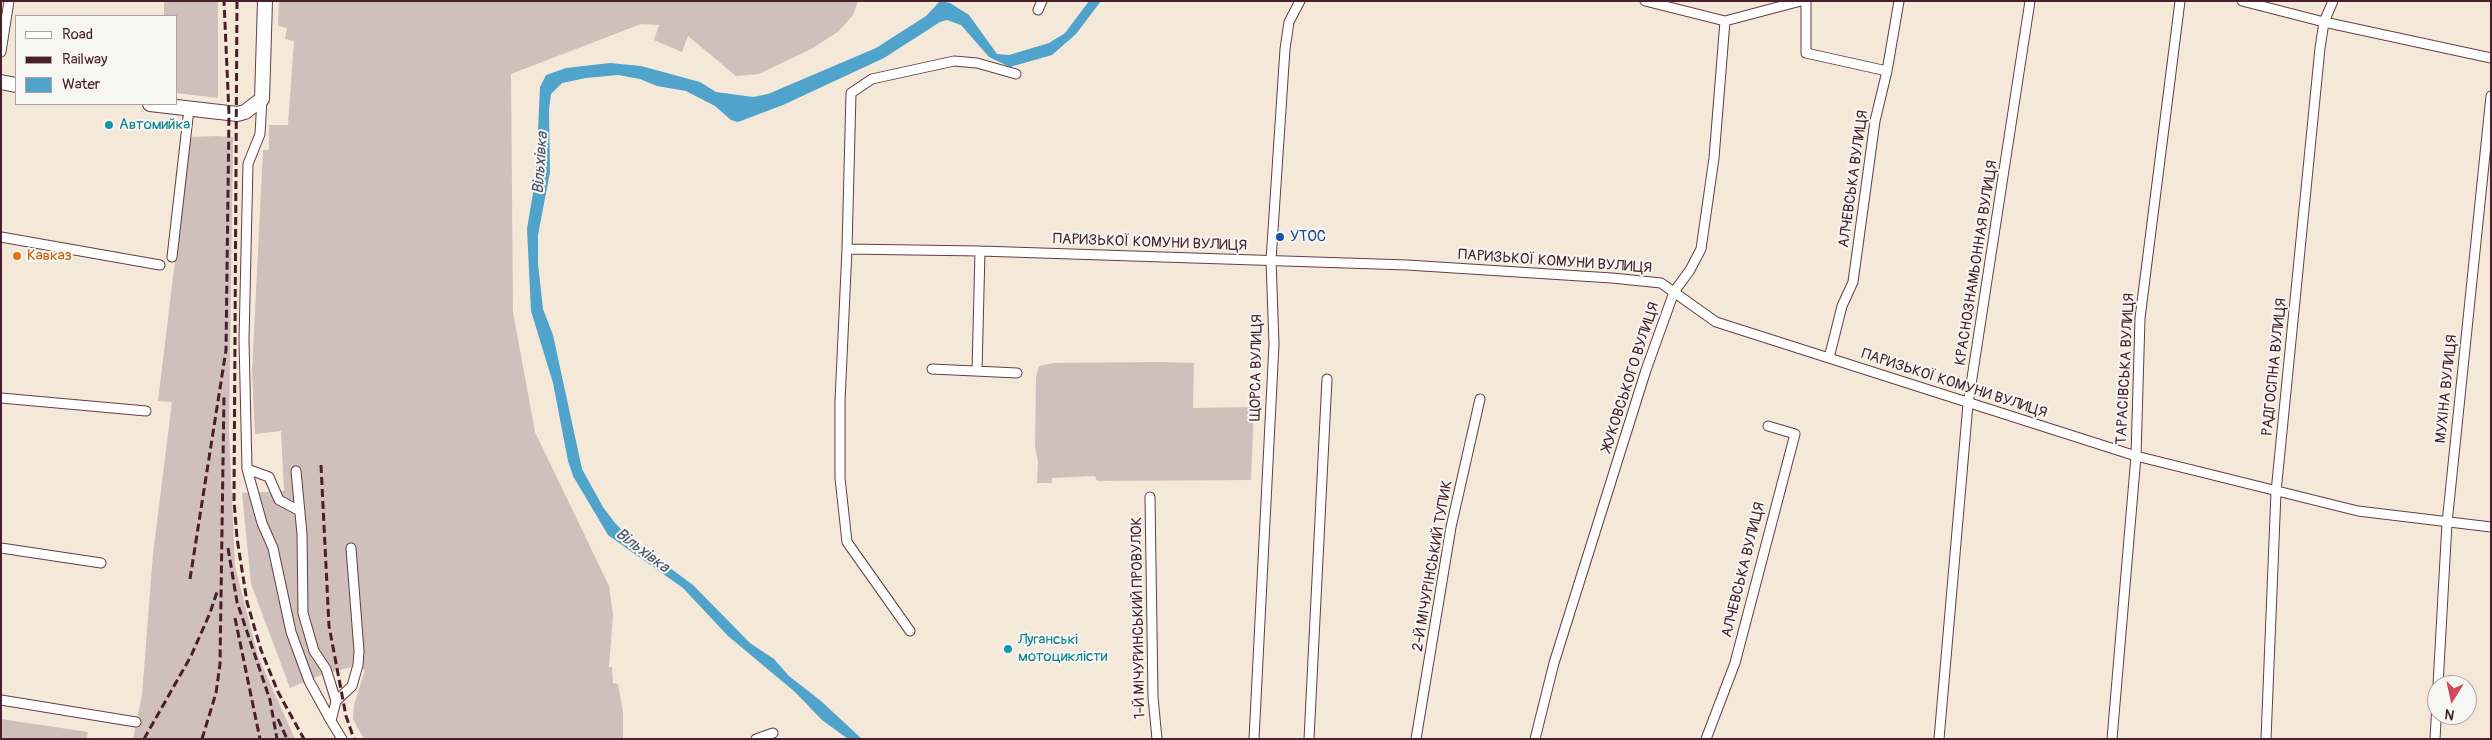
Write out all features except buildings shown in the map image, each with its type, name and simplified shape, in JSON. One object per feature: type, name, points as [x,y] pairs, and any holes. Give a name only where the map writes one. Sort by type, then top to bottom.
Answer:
[{"type":"main road","points":[[158,105],[237,114],[245,112],[262,99],[265,1]]},
{"type":"main road","points":[[1,82],[15,85]]},
{"type":"street","points":[[1,52],[9,1]]},
{"type":"street","name":"ЩОРСА ВУЛИЦЯ","points":[[1254,739],[1274,344],[1271,260],[1285,49],[1290,22],[1300,1]]},
{"type":"street","points":[[1645,1],[1725,21],[1801,1]]},
{"type":"street","points":[[1806,1],[1806,53],[1888,72]]},
{"type":"street","name":"АЛЧЕВСЬКА ВУЛИЦЯ","points":[[1829,358],[1842,306],[1853,282],[1875,121],[1888,72],[1898,1]]},
{"type":"street","name":"КРАСНОЗНАМЬОННАЯ ВУЛИЦЯ","points":[[1939,739],[1968,404],[2030,1]]},
{"type":"street","name":"ТАРАСІВСЬКА ВУЛИЦЯ","points":[[2112,739],[2136,456],[2140,318],[2180,1]]},
{"type":"street","points":[[2242,1],[2324,22],[2491,58]]},
{"type":"street","name":"РАДГОСПНА ВУЛИЦЯ","points":[[2266,739],[2276,492],[2324,22],[2333,1]]},
{"type":"street","name":"ЖУКОВСЬКОГО ВУЛИЦЯ","points":[[1535,739],[1560,645],[1646,370],[1674,292],[1690,270],[1701,249],[1714,158],[1725,21]]},
{"type":"street","points":[[910,631],[847,542],[840,478],[840,420],[851,93],[872,79],[954,61],[977,63],[1016,74]]},
{"type":"street","name":"МУХІНА ВУЛИЦЯ","points":[[2439,675],[2447,523],[2491,96]]},
{"type":"street","points":[[262,99],[260,134],[248,164],[244,340],[247,469],[262,523],[273,548],[291,632],[309,681],[342,739]]},
{"type":"street","points":[[172,257],[190,109]]},
{"type":"street","points":[[1,237],[160,265]]},
{"type":"street","name":"ПАРИЗЬКОЇ КОМУНИ ВУЛИЦЯ","points":[[847,249],[1271,260],[1612,278],[1660,283],[1716,322],[1779,340],[1968,404],[2136,456],[2358,511],[2491,527]]},
{"type":"street","points":[[976,371],[980,251]]},
{"type":"street","points":[[932,369],[1017,373]]},
{"type":"street","points":[[1309,739],[1327,379]]},
{"type":"street","points":[[1,398],[146,411]]},
{"type":"street","name":"2-Й МІЧУРІНСЬКИЙ ТУПИК","points":[[1416,739],[1452,527],[1480,399]]},
{"type":"street","name":"АЛЧЕВСЬКА ВУЛИЦЯ","points":[[1706,739],[1735,663],[1795,434],[1768,426]]},
{"type":"street","points":[[247,469],[269,477],[279,500],[300,511]]},
{"type":"street","points":[[296,471],[304,571],[303,613],[314,652],[326,668],[336,701],[331,721]]},
{"type":"street","name":"1-Й МІЧУРИНСЬКИЙ ПРОВУЛОК","points":[[1150,497],[1153,697],[1157,739]]},
{"type":"street","points":[[1,548],[101,563]]},
{"type":"street","points":[[336,701],[352,686],[358,666],[359,651],[351,548]]},
{"type":"street","points":[[1,700],[136,722]]},
{"type":"street","points":[[2435,739],[2436,725]]},
{"type":"street","points":[[756,739],[774,733]]},
{"type":"shaded area","points":[[164,1],[218,1],[218,98],[178,93],[178,15],[164,15]]},
{"type":"shaded area","points":[[279,1],[858,1],[853,15],[839,31],[813,48],[759,74],[736,76],[688,36],[682,52],[654,40],[659,25],[641,24],[511,74],[513,312],[535,432],[609,586],[613,615],[609,667],[612,667],[613,683],[618,684],[623,712],[623,739],[364,739],[353,719],[354,705],[365,670],[355,666],[321,675],[290,688],[251,584],[242,493],[284,491],[281,431],[255,434],[252,372],[263,150],[269,150],[269,125],[288,125],[294,41],[285,39],[287,28],[278,26]]},
{"type":"shaded area","points":[[190,137],[233,137],[229,431],[235,566],[258,656],[295,739],[133,739],[142,695],[153,554],[172,402],[158,401]]},
{"type":"shaded area","points":[[1053,363],[1194,363],[1193,408],[1254,407],[1251,480],[1097,481],[1095,476],[1052,478],[1052,483],[1037,483],[1038,462],[1035,447],[1036,377],[1039,366]]},
{"type":"shaded area","points":[[1,719],[88,732],[87,738],[89,739],[1,739]]},
{"type":"water","name":"Вільхівка","points":[[940,1],[950,3],[969,15],[997,54],[1009,55],[1049,43],[1065,33],[1089,1],[1101,1],[1076,34],[1052,55],[1010,67],[989,57],[961,25],[947,20],[940,22],[884,58],[783,105],[738,122],[731,120],[715,106],[686,91],[657,86],[640,79],[618,75],[586,78],[562,83],[551,94],[549,110],[550,172],[538,235],[538,264],[543,309],[553,335],[582,469],[603,507],[615,523],[631,539],[693,585],[750,643],[774,659],[789,676],[821,701],[862,739],[848,739],[822,720],[795,692],[728,636],[683,588],[608,535],[573,476],[568,461],[553,383],[531,311],[527,229],[536,175],[540,87],[546,75],[566,68],[610,63],[641,66],[700,82],[716,92],[753,97],[768,94],[876,48],[926,16]]},
{"type":"railway","points":[[190,579],[226,350],[229,114],[224,1]]},
{"type":"railway","points":[[237,1],[234,501],[237,538],[247,602],[261,650],[278,692],[304,739]]},
{"type":"railway","points":[[202,739],[216,693],[220,664],[224,396]]},
{"type":"railway","points":[[321,465],[329,626],[346,716],[354,739]]},
{"type":"railway","points":[[228,548],[237,602],[270,700],[277,739]]},
{"type":"railway","points":[[144,739],[191,656],[210,613],[218,589]]},
{"type":"railway","points":[[235,618],[260,739]]},
{"type":"railway","points":[[278,719],[287,739]]},
{"type":"place","name":"Автомийка","points":[[109,125]]},
{"type":"place","name":"УТОС","points":[[1280,237]]},
{"type":"place","name":"Кавказ","points":[[17,256]]},
{"type":"place","name":"Луганські мотоциклісти","points":[[1008,649]]}]
